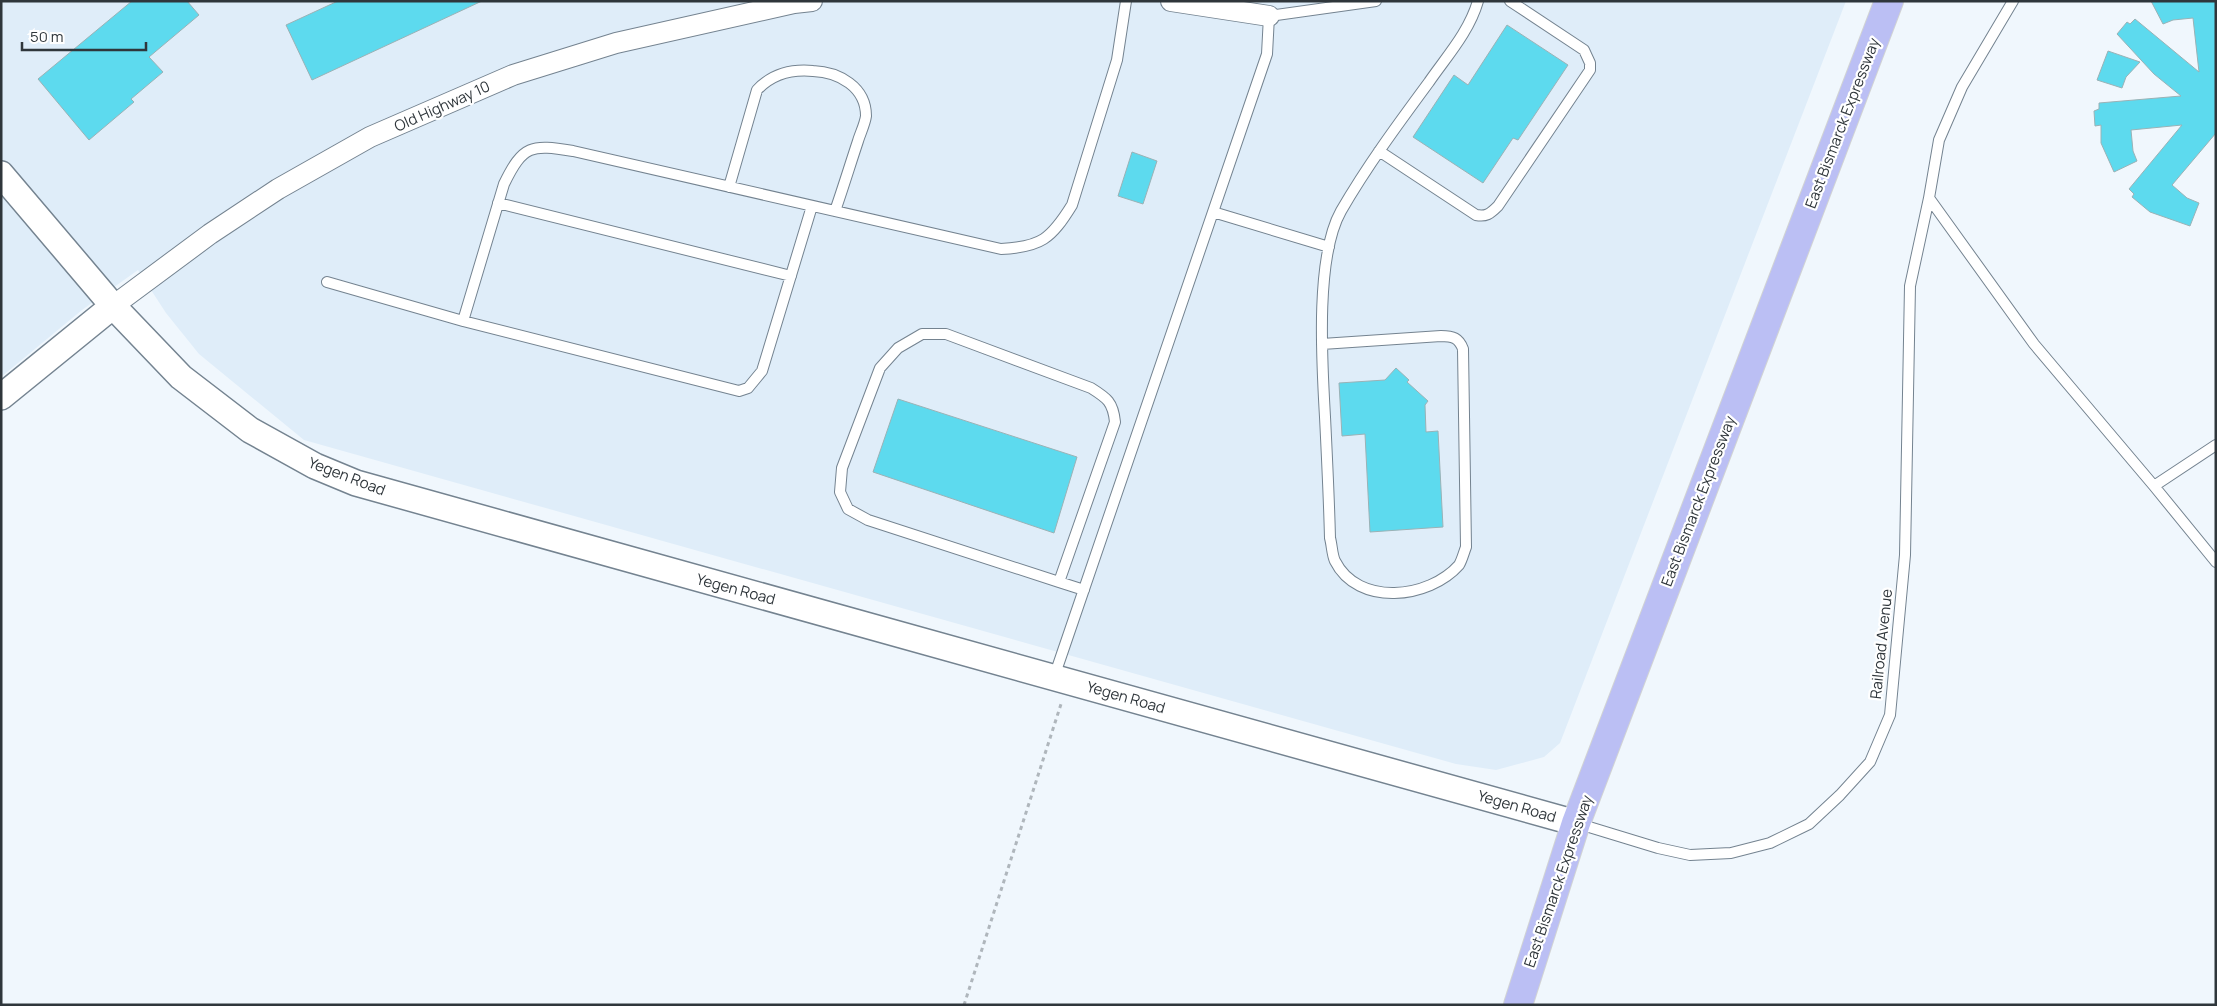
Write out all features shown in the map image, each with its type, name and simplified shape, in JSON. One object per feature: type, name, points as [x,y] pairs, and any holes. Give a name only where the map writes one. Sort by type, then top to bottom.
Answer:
[{"type":"main road","name":"East Bismarck Expressway","points":[[1518,1005],[1576,823],[1889,1]]},
{"type":"street","points":[[1170,1],[1269,16]]},
{"type":"street","name":"Old Highway 10","points":[[113,306],[210,234],[263,199],[370,137],[522,72],[616,42],[800,2]]},
{"type":"street","name":"Yegen Road","points":[[1,174],[113,306],[168,365],[250,430],[315,466],[356,483],[1576,823]]},
{"type":"street","points":[[1,397],[113,306]]},
{"type":"lane","points":[[463,322],[504,184],[513,166],[522,156],[544,146],[1001,249],[1025,248],[1041,242],[1060,225],[1072,205],[1117,60],[1126,1]]},
{"type":"lane","points":[[1061,679],[1084,590],[1267,54],[1269,16],[1376,1]]},
{"type":"lane","points":[[1322,344],[1442,336],[1450,336],[1461,343],[1463,349],[1466,431],[1466,547],[1460,564],[1441,579],[1420,589],[1383,594],[1364,588],[1345,575],[1334,560],[1330,538],[1322,344],[1324,282],[1329,247],[1340,212],[1379,151],[1466,29],[1478,1]]},
{"type":"lane","points":[[1379,151],[1476,215],[1484,216],[1491,213],[1498,206],[1590,70],[1590,63],[1584,50],[1510,1]]},
{"type":"lane","name":"Railroad Avenue","points":[[1576,823],[1658,848],[1690,855],[1731,853],[1770,843],[1809,824],[1840,796],[1870,762],[1890,715],[1905,555],[1910,286],[1939,140],[1958,96],[2013,1]]},
{"type":"lane","points":[[729,187],[757,90],[764,82],[784,72],[804,70],[826,71],[848,81],[863,97],[866,117],[835,211]]},
{"type":"lane","points":[[1929,198],[2034,344],[2216,562]]},
{"type":"lane","points":[[498,203],[791,276]]},
{"type":"lane","points":[[328,282],[463,322],[739,391],[748,388],[762,371],[812,206]]},
{"type":"lane","points":[[1213,212],[1329,247]]},
{"type":"lane","points":[[1059,582],[1116,422],[1114,408],[1105,396],[1091,388],[946,334],[922,334],[898,348],[880,368],[842,468],[840,492],[848,509],[868,520],[1059,582],[1084,590]]},
{"type":"lane","points":[[2154,486],[2216,444]]},
{"type":"path","points":[[964,1005],[1061,679]]},
{"type":"shaded area","points":[[1,1],[1846,1],[1560,743],[1544,757],[1496,770],[1456,764],[304,440],[199,354],[166,313],[138,270],[82,310],[1,377]]},
{"type":"building","points":[[132,1],[187,1],[199,15],[149,57],[163,72],[131,99],[134,102],[89,140],[38,79]]},
{"type":"building","points":[[338,1],[482,1],[312,80],[286,25]]},
{"type":"building","points":[[2151,1],[2216,1],[2216,133],[2172,185],[2187,198],[2199,203],[2190,226],[2150,212],[2132,197],[2134,194],[2129,189],[2182,125],[2131,130],[2133,151],[2137,161],[2114,172],[2101,143],[2101,125],[2095,126],[2094,111],[2099,109],[2099,103],[2181,96],[2154,74],[2117,34],[2127,22],[2130,24],[2135,19],[2199,72],[2193,18],[2173,20],[2163,24]]},
{"type":"building","points":[[1507,25],[1568,65],[1518,140],[1513,138],[1483,183],[1413,137],[1454,75],[1468,85]]},
{"type":"building","points":[[2108,51],[2140,62],[2126,77],[2122,88],[2097,80]]},
{"type":"building","points":[[1132,152],[1157,161],[1143,204],[1118,196]]},
{"type":"building","points":[[1396,368],[1409,380],[1407,382],[1428,401],[1425,405],[1426,432],[1438,431],[1443,527],[1370,532],[1365,434],[1342,436],[1339,383],[1385,380]]},
{"type":"building","points":[[898,399],[1077,457],[1054,533],[873,472]]}]
